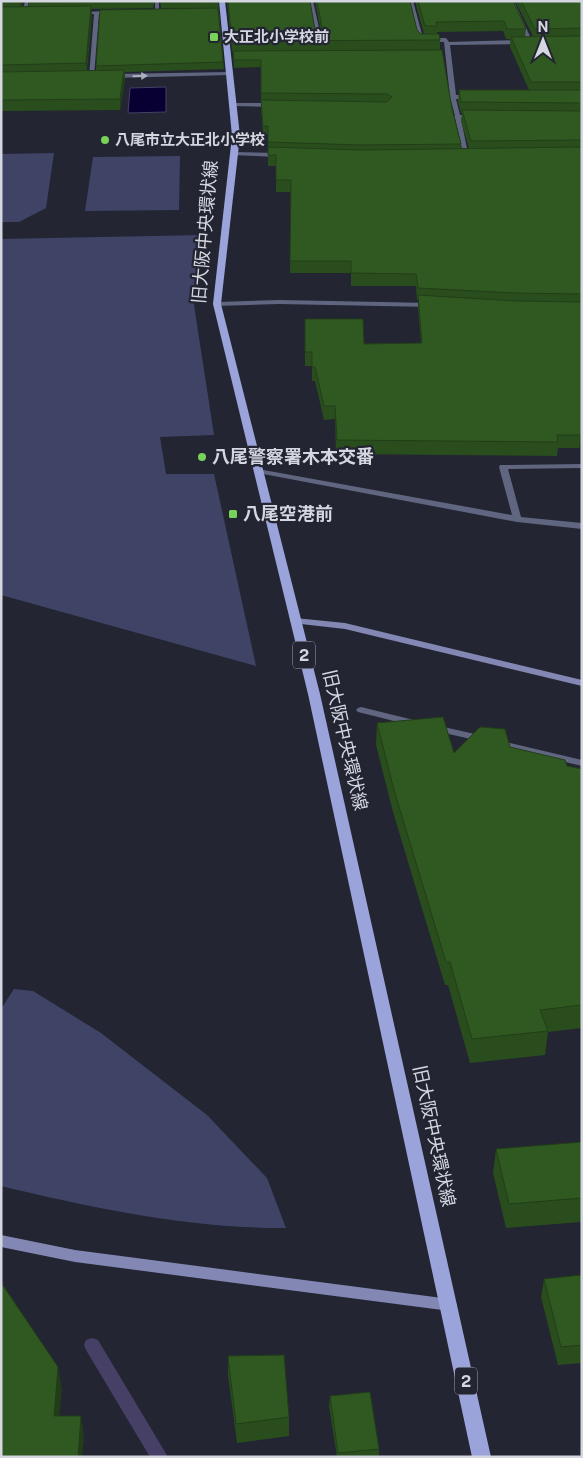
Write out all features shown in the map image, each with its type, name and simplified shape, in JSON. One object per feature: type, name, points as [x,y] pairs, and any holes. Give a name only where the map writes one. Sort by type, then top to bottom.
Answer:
[{"type":"main road","name":"旧大阪中央環状線","points":[[220,8],[232,55],[229,74],[236,136],[217,304],[314,694],[482,1457]]},
{"type":"street","points":[[24,14],[27,1]]},
{"type":"street","points":[[157,1],[157,12]]},
{"type":"street","points":[[312,1],[320,40]]},
{"type":"street","points":[[411,1],[421,40],[446,40],[452,97],[467,157]]},
{"type":"street","points":[[512,1],[531,42]]},
{"type":"street","points":[[147,12],[167,11]]},
{"type":"street","points":[[91,76],[98,12]]},
{"type":"street","points":[[70,13],[117,12]]},
{"type":"street","points":[[16,14],[33,14]]},
{"type":"street","points":[[447,44],[540,42]]},
{"type":"street","points":[[437,54],[447,54]]},
{"type":"street","points":[[110,76],[229,74]]},
{"type":"street","points":[[81,77],[100,76]]},
{"type":"street","points":[[452,97],[482,97]]},
{"type":"street","points":[[232,105],[278,105]]},
{"type":"street","points":[[456,116],[485,117]]},
{"type":"street","points":[[233,154],[286,155]]},
{"type":"street","points":[[457,157],[476,156]]},
{"type":"street","points":[[217,304],[378,303],[437,305]]},
{"type":"street","points":[[517,519],[503,468],[582,466]]},
{"type":"street","points":[[258,471],[517,519],[582,526]]},
{"type":"street","points":[[295,621],[345,626],[582,683]]},
{"type":"street","points":[[361,710],[582,763]]},
{"type":"street","points":[[1,1241],[75,1256],[450,1305]]},
{"type":"shaded area","points":[[166,87],[166,112],[128,113],[130,88]]},
{"type":"shaded area","points":[[54,153],[46,208],[19,222],[1,222],[1,154]]},
{"type":"shaded area","points":[[180,156],[179,210],[85,211],[93,157]]},
{"type":"shaded area","points":[[202,235],[194,305],[214,435],[160,437],[166,474],[214,474],[256,666],[1,595],[1,239]]},
{"type":"shaded area","points":[[14,989],[33,991],[101,1033],[207,1115],[267,1178],[286,1228],[215,1225],[142,1216],[1,1186],[1,1009]]},
{"type":"building","points":[[228,1],[310,1],[315,30],[323,33],[317,1],[410,1],[417,30],[421,34],[439,34],[440,40],[232,41]]},
{"type":"building","points":[[418,1],[513,1],[526,29],[507,29],[504,21],[436,22],[437,26],[425,26]]},
{"type":"building","points":[[521,1],[582,1],[582,28],[535,29]]},
{"type":"building","points":[[91,6],[86,63],[1,65],[1,7]]},
{"type":"building","points":[[218,8],[223,62],[96,66],[100,10]]},
{"type":"building","points":[[582,36],[582,82],[531,82],[511,37]]},
{"type":"building","points":[[442,50],[452,109],[461,144],[360,145],[268,142],[268,126],[263,126],[261,100],[387,102],[392,97],[387,94],[261,93],[261,60],[234,60],[233,51]]},
{"type":"building","points":[[124,70],[120,99],[1,100],[1,72]]},
{"type":"building","points":[[459,90],[582,90],[582,103],[461,102]]},
{"type":"building","points":[[462,110],[582,111],[582,140],[471,141]]},
{"type":"building","points":[[268,147],[360,150],[582,147],[582,294],[418,288],[416,274],[351,273],[351,261],[290,261],[291,180],[276,180],[276,155],[268,155]]},
{"type":"building","points":[[418,295],[515,301],[582,302],[582,431],[580,435],[557,435],[558,442],[337,440],[335,406],[324,406],[315,367],[312,367],[312,352],[305,352],[305,319],[363,319],[364,344],[422,343]]},
{"type":"building","points":[[443,717],[454,753],[480,727],[505,729],[510,747],[565,760],[567,766],[582,769],[582,1005],[540,1010],[548,1031],[472,1039],[450,962],[446,962],[394,790],[377,723]]},
{"type":"building","points":[[582,1142],[582,1198],[509,1204],[496,1149]]},
{"type":"building","points":[[582,1275],[582,1345],[561,1347],[544,1279]]},
{"type":"building","points":[[1,1284],[58,1367],[54,1416],[81,1416],[78,1457],[1,1457]]},
{"type":"building","points":[[284,1355],[289,1417],[236,1424],[228,1356]]},
{"type":"building","points":[[370,1392],[379,1449],[338,1453],[330,1396]]},
{"type":"waterway","points":[[92,1345],[160,1457]]},
{"type":"place","name":"大正北小学校前","points":[[214,37]]},
{"type":"place","name":"八尾市立大正北小学校","points":[[105,140]]},
{"type":"place","name":"八尾警察署木本交番","points":[[202,457]]},
{"type":"place","name":"八尾空港前","points":[[233,514]]}]
